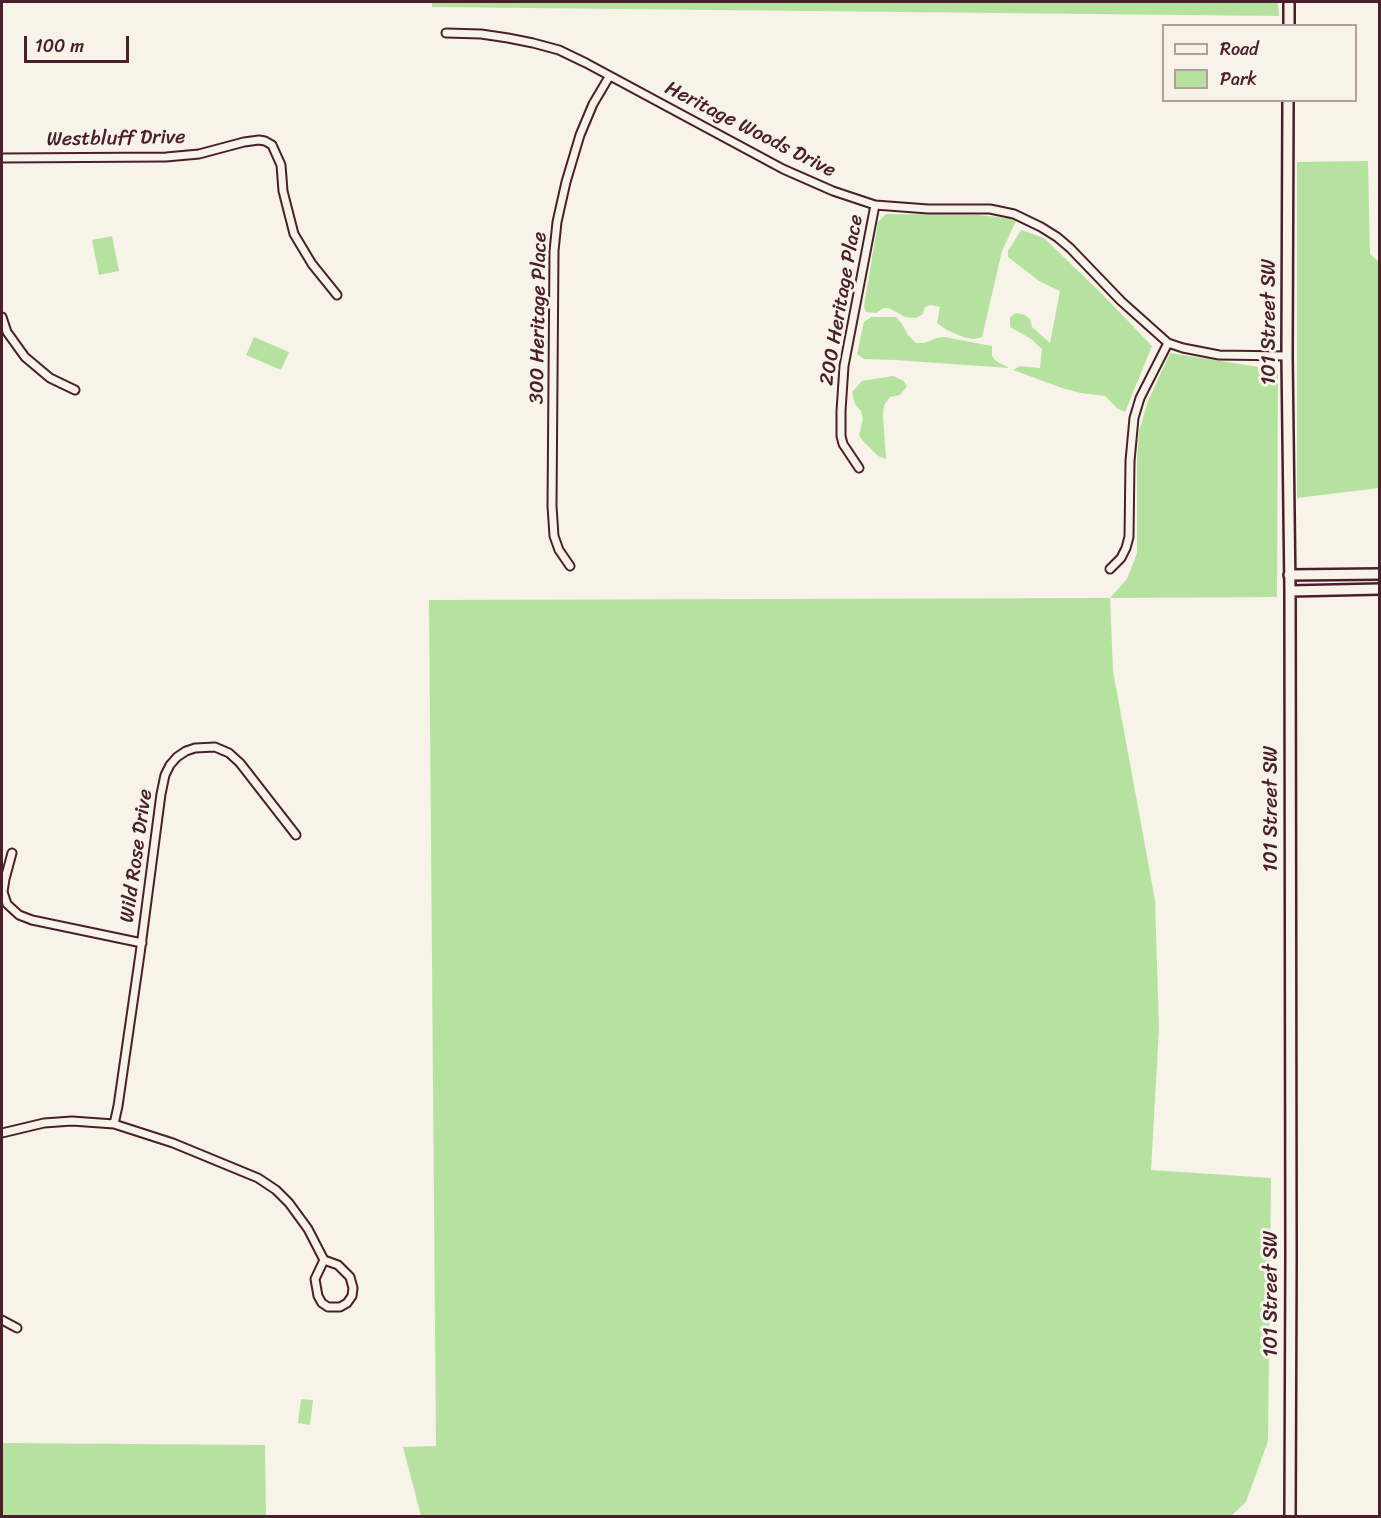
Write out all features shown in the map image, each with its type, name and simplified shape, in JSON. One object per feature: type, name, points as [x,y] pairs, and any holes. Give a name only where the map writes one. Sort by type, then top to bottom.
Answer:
[{"type":"street","points":[[1289,2],[1289,24]]},
{"type":"street","name":"Heritage Woods Drive","points":[[446,33],[481,34],[559,50],[806,180],[875,205],[928,209],[990,209],[1028,220],[1057,237],[1070,248],[1121,301],[1168,343],[1219,355],[1287,356]]},
{"type":"street","name":"300 Heritage Place","points":[[570,566],[559,550],[554,536],[552,506],[554,251],[566,182],[580,135],[593,104],[609,76]]},
{"type":"street","name":"101 Street SW","points":[[1288,102],[1290,1516]]},
{"type":"street","name":"Westbluff Drive","points":[[2,158],[166,157],[199,154],[244,142],[265,141],[272,145],[281,165],[283,191],[294,234],[312,264],[337,295]]},
{"type":"street","name":"200 Heritage Place","points":[[859,468],[843,444],[841,436],[843,366],[875,205]]},
{"type":"street","points":[[2,317],[7,332],[25,357],[50,378],[75,390]]},
{"type":"street","points":[[1110,569],[1121,558],[1129,537],[1130,461],[1134,418],[1140,399],[1168,343]]},
{"type":"street","points":[[1289,575],[1380,574]]},
{"type":"street","points":[[1290,591],[1380,589]]},
{"type":"street","name":"Wild Rose Drive","points":[[114,1124],[142,943],[163,784],[168,769],[177,757],[186,751],[215,747],[229,753],[240,763],[296,835]]},
{"type":"street","points":[[12,853],[4,879],[3,892],[7,904],[19,915],[32,920],[142,943]]},
{"type":"street","points":[[2,1133],[44,1123],[72,1121],[114,1124],[173,1143],[258,1178],[276,1190],[289,1203],[308,1229],[324,1260],[338,1265],[348,1273],[353,1288],[352,1296],[348,1303],[340,1307],[328,1307],[318,1296],[315,1280],[324,1260]]},
{"type":"street","points":[[2,1320],[17,1328]]},
{"type":"green space","points":[[432,2],[1278,2],[1279,16],[432,7]]},
{"type":"green space","points":[[1368,161],[1370,254],[1380,263],[1379,488],[1297,498],[1297,162]]},
{"type":"green space","points":[[886,214],[978,215],[1016,221],[1002,251],[982,337],[974,339],[963,337],[947,330],[937,323],[940,307],[931,305],[925,307],[923,314],[916,318],[905,317],[889,308],[876,313],[866,312],[864,306],[878,222]]},
{"type":"green space","points":[[1021,230],[1044,238],[1152,346],[1125,412],[1118,409],[1105,396],[1062,388],[1013,370],[1020,366],[1040,368],[1042,349],[1031,339],[1010,327],[1010,317],[1016,313],[1025,315],[1030,319],[1032,327],[1050,343],[1060,291],[1039,281],[1008,257],[1008,251]]},
{"type":"green space","points":[[112,236],[119,271],[99,275],[92,240]]},
{"type":"green space","points":[[871,317],[896,317],[916,343],[944,337],[992,346],[992,356],[1009,368],[864,359],[857,354],[864,322]]},
{"type":"green space","points":[[254,337],[289,352],[281,370],[246,355]]},
{"type":"green space","points":[[1170,353],[1278,370],[1277,597],[1110,598],[1127,579],[1137,553],[1139,431],[1148,401]]},
{"type":"green space","points":[[893,376],[904,381],[907,386],[900,395],[890,397],[884,405],[886,459],[878,456],[859,435],[863,419],[852,392],[862,381]]},
{"type":"green space","points":[[1110,598],[1113,671],[1155,900],[1159,1029],[1151,1170],[1271,1178],[1268,1441],[1246,1502],[1231,1516],[421,1516],[403,1447],[436,1446],[429,600]]},
{"type":"green space","points":[[301,1399],[313,1400],[310,1425],[298,1423]]},
{"type":"green space","points":[[2,1443],[265,1445],[266,1516],[2,1516]]}]
